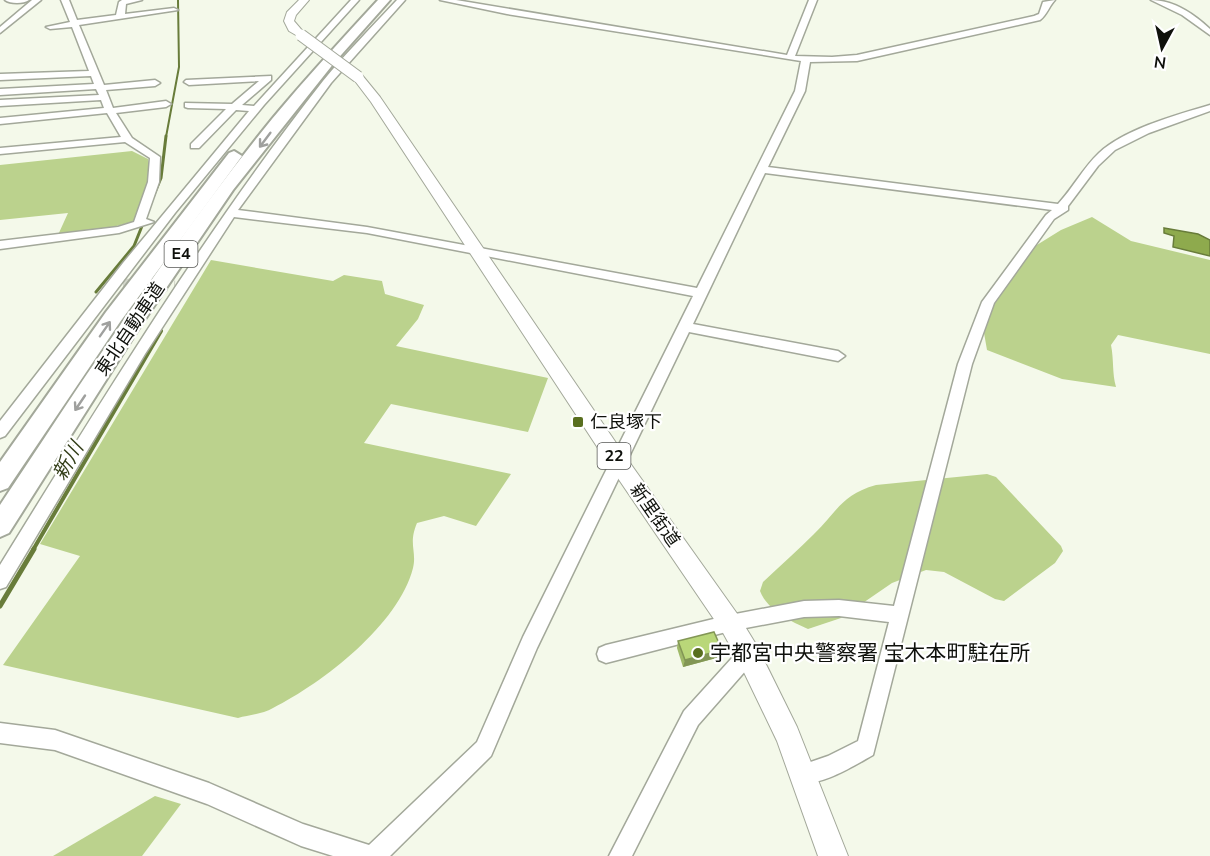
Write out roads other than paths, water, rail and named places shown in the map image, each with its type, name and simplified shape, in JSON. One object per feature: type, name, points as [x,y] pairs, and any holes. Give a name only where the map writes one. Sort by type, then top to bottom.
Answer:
[{"type":"highway","name":"東北自動車道","points":[[0,481],[120,308],[213,182],[285,93],[370,0]]},
{"type":"highway","name":"東北自動車道","points":[[0,526],[137,317],[233,182],[308,86],[384,0]]},
{"type":"main road","name":"新里街道","points":[[304,0],[291,14],[289,21],[293,29],[358,77],[376,100],[618,462],[730,623],[773,704],[803,774],[833,856]]},
{"type":"street","points":[[9,0],[25,0]]},
{"type":"street","points":[[0,31],[36,0]]},
{"type":"street","points":[[65,0],[109,111],[127,139],[155,157],[156,164],[150,196],[151,222]]},
{"type":"street","points":[[120,17],[123,2],[138,0]]},
{"type":"street","points":[[50,27],[120,17],[174,13],[174,0]]},
{"type":"street","points":[[0,432],[117,284],[151,222],[257,109],[338,13],[355,0]]},
{"type":"street","points":[[0,581],[179,286],[328,81],[401,0]]},
{"type":"street","points":[[444,0],[510,9],[798,59],[857,58],[1037,18],[1042,15],[1046,4],[1051,0]]},
{"type":"street","points":[[374,856],[484,749],[530,643],[800,91],[798,59],[813,0]]},
{"type":"street","points":[[1155,0],[1174,3],[1210,33]]},
{"type":"street","points":[[1193,17],[1210,22]]},
{"type":"street","points":[[0,68],[90,63]]},
{"type":"street","points":[[0,77],[94,73]]},
{"type":"street","points":[[189,82],[268,78],[234,107],[195,146]]},
{"type":"street","points":[[0,103],[155,82]]},
{"type":"street","points":[[0,92],[101,91]]},
{"type":"street","points":[[1,122],[166,104]]},
{"type":"street","points":[[188,105],[257,109]]},
{"type":"street","points":[[803,774],[831,766],[866,748],[965,364],[988,302],[1050,217],[1064,208],[1076,187],[1110,148],[1150,130],[1210,108]]},
{"type":"street","points":[[29,132],[38,117]]},
{"type":"street","points":[[0,151],[127,139]]},
{"type":"street","points":[[762,169],[1064,208]]},
{"type":"street","points":[[231,213],[368,230],[701,293]]},
{"type":"street","points":[[0,245],[119,230],[151,222]]},
{"type":"street","points":[[685,327],[838,356]]},
{"type":"street","points":[[606,654],[730,623],[817,608],[901,615]]},
{"type":"street","points":[[620,856],[692,718],[748,654]]},
{"type":"street","points":[[0,733],[56,740],[209,794],[301,835],[368,856]]},
{"type":"waterway","name":"新川","points":[[166,137],[179,67],[178,0]]},
{"type":"waterway","name":"新川","points":[[153,197],[161,178],[166,136]]},
{"type":"waterway","name":"新川","points":[[96,292],[134,246],[144,221]]},
{"type":"waterway","name":"新川","points":[[33,550],[161,331]]},
{"type":"waterway","name":"新川","points":[[0,606],[34,549]]},
{"type":"tunnel","points":[[123,284],[175,286]]},
{"type":"place","name":"仁良塚下","points":[[578,422]]},
{"type":"place","name":"宇都宮中央警察署 宝木本町駐在所","points":[[698,653]]}]
